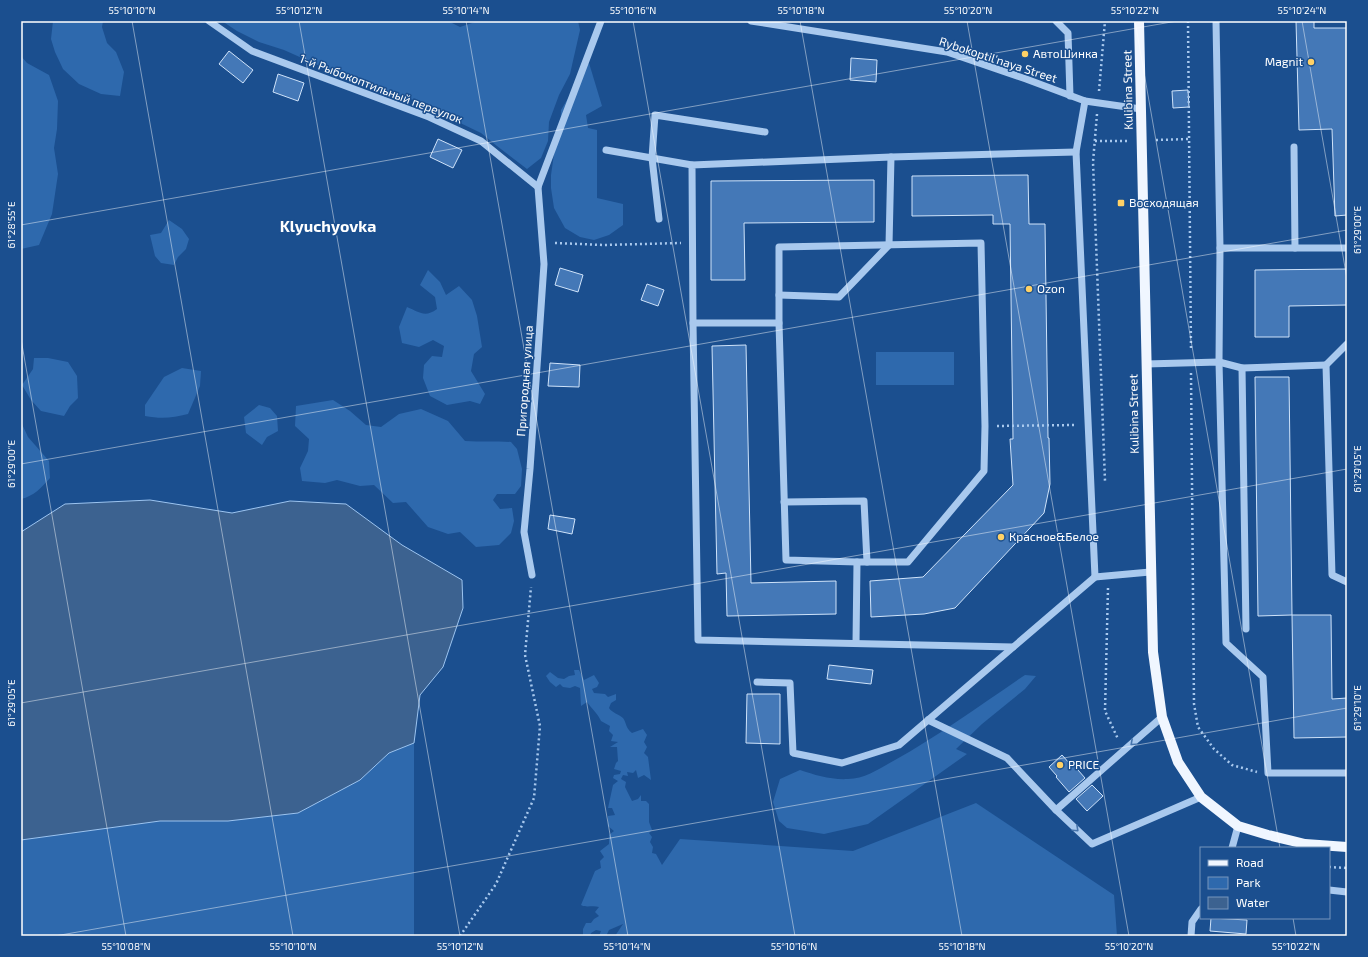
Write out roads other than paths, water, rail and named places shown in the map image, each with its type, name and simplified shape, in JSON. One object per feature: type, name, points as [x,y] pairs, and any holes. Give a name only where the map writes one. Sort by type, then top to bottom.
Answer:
[{"type":"main road","name":"Kulibina Street","points":[[1139,21],[1150,572],[1153,652],[1162,717],[1178,762],[1201,797],[1238,826]]},
{"type":"main road","points":[[1238,826],[1305,844],[1347,848]]},
{"type":"street","name":"1-й Рыбокоптильный переулок","points":[[209,21],[252,51],[430,117],[482,141],[538,187]]},
{"type":"street","points":[[538,187],[601,21]]},
{"type":"street","name":"Rybokoptil'naya Street","points":[[751,21],[947,52],[1085,101],[1141,109]]},
{"type":"street","points":[[1056,21],[1068,33],[1070,96]]},
{"type":"street","points":[[1216,21],[1220,248],[1219,362],[1226,643],[1264,677],[1268,773],[1347,773]]},
{"type":"street","points":[[1085,101],[1076,152],[1095,577]]},
{"type":"street","points":[[659,219],[652,158],[655,115],[765,132]]},
{"type":"street","points":[[1294,147],[1295,248]]},
{"type":"street","points":[[606,150],[692,165],[891,157],[1076,152]]},
{"type":"street","points":[[779,295],[839,297],[889,245],[891,157]]},
{"type":"street","points":[[692,165],[698,640],[1013,647]]},
{"type":"street","name":"Пригородная улица","points":[[532,575],[524,532],[530,469],[544,264],[538,187]]},
{"type":"street","points":[[981,243],[985,426],[984,471],[908,562],[786,560],[779,295],[779,247],[981,243]]},
{"type":"street","points":[[1220,248],[1347,248]]},
{"type":"street","points":[[693,323],[779,322]]},
{"type":"street","points":[[1146,364],[1219,362],[1242,368],[1326,365],[1347,344]]},
{"type":"street","points":[[1326,365],[1332,575],[1347,582]]},
{"type":"street","points":[[1242,368],[1246,629]]},
{"type":"street","points":[[784,502],[864,501],[867,562]]},
{"type":"street","points":[[856,643],[857,562]]},
{"type":"street","points":[[757,682],[790,683],[793,752],[842,763],[900,745],[1095,577],[1150,572]]},
{"type":"street","points":[[1056,810],[1162,717]]},
{"type":"street","points":[[928,720],[1007,758],[1056,810],[1092,844],[1201,797]]},
{"type":"street","points":[[1232,847],[1238,826]]},
{"type":"street","points":[[1330,890],[1347,892]]},
{"type":"street","points":[[1191,936],[1192,922],[1200,910]]},
{"type":"water","points":[[150,500],[232,513],[290,501],[346,504],[402,545],[462,580],[463,608],[443,667],[420,695],[414,743],[389,753],[360,780],[298,813],[228,821],[160,821],[21,840],[21,532],[65,504]]},
{"type":"place","name":"АвтоШинка","points":[[1025,54]]},
{"type":"place","name":"Magnit","points":[[1311,62]]},
{"type":"place","name":"Восходящая","points":[[1121,203]]},
{"type":"place","name":"Ozon","points":[[1029,289]]},
{"type":"place","name":"Красное&Белое","points":[[1001,537]]},
{"type":"place","name":"PRICE","points":[[1060,765]]},
{"type":"district","name":"Klyuchyovka","points":[[328,226]]}]
